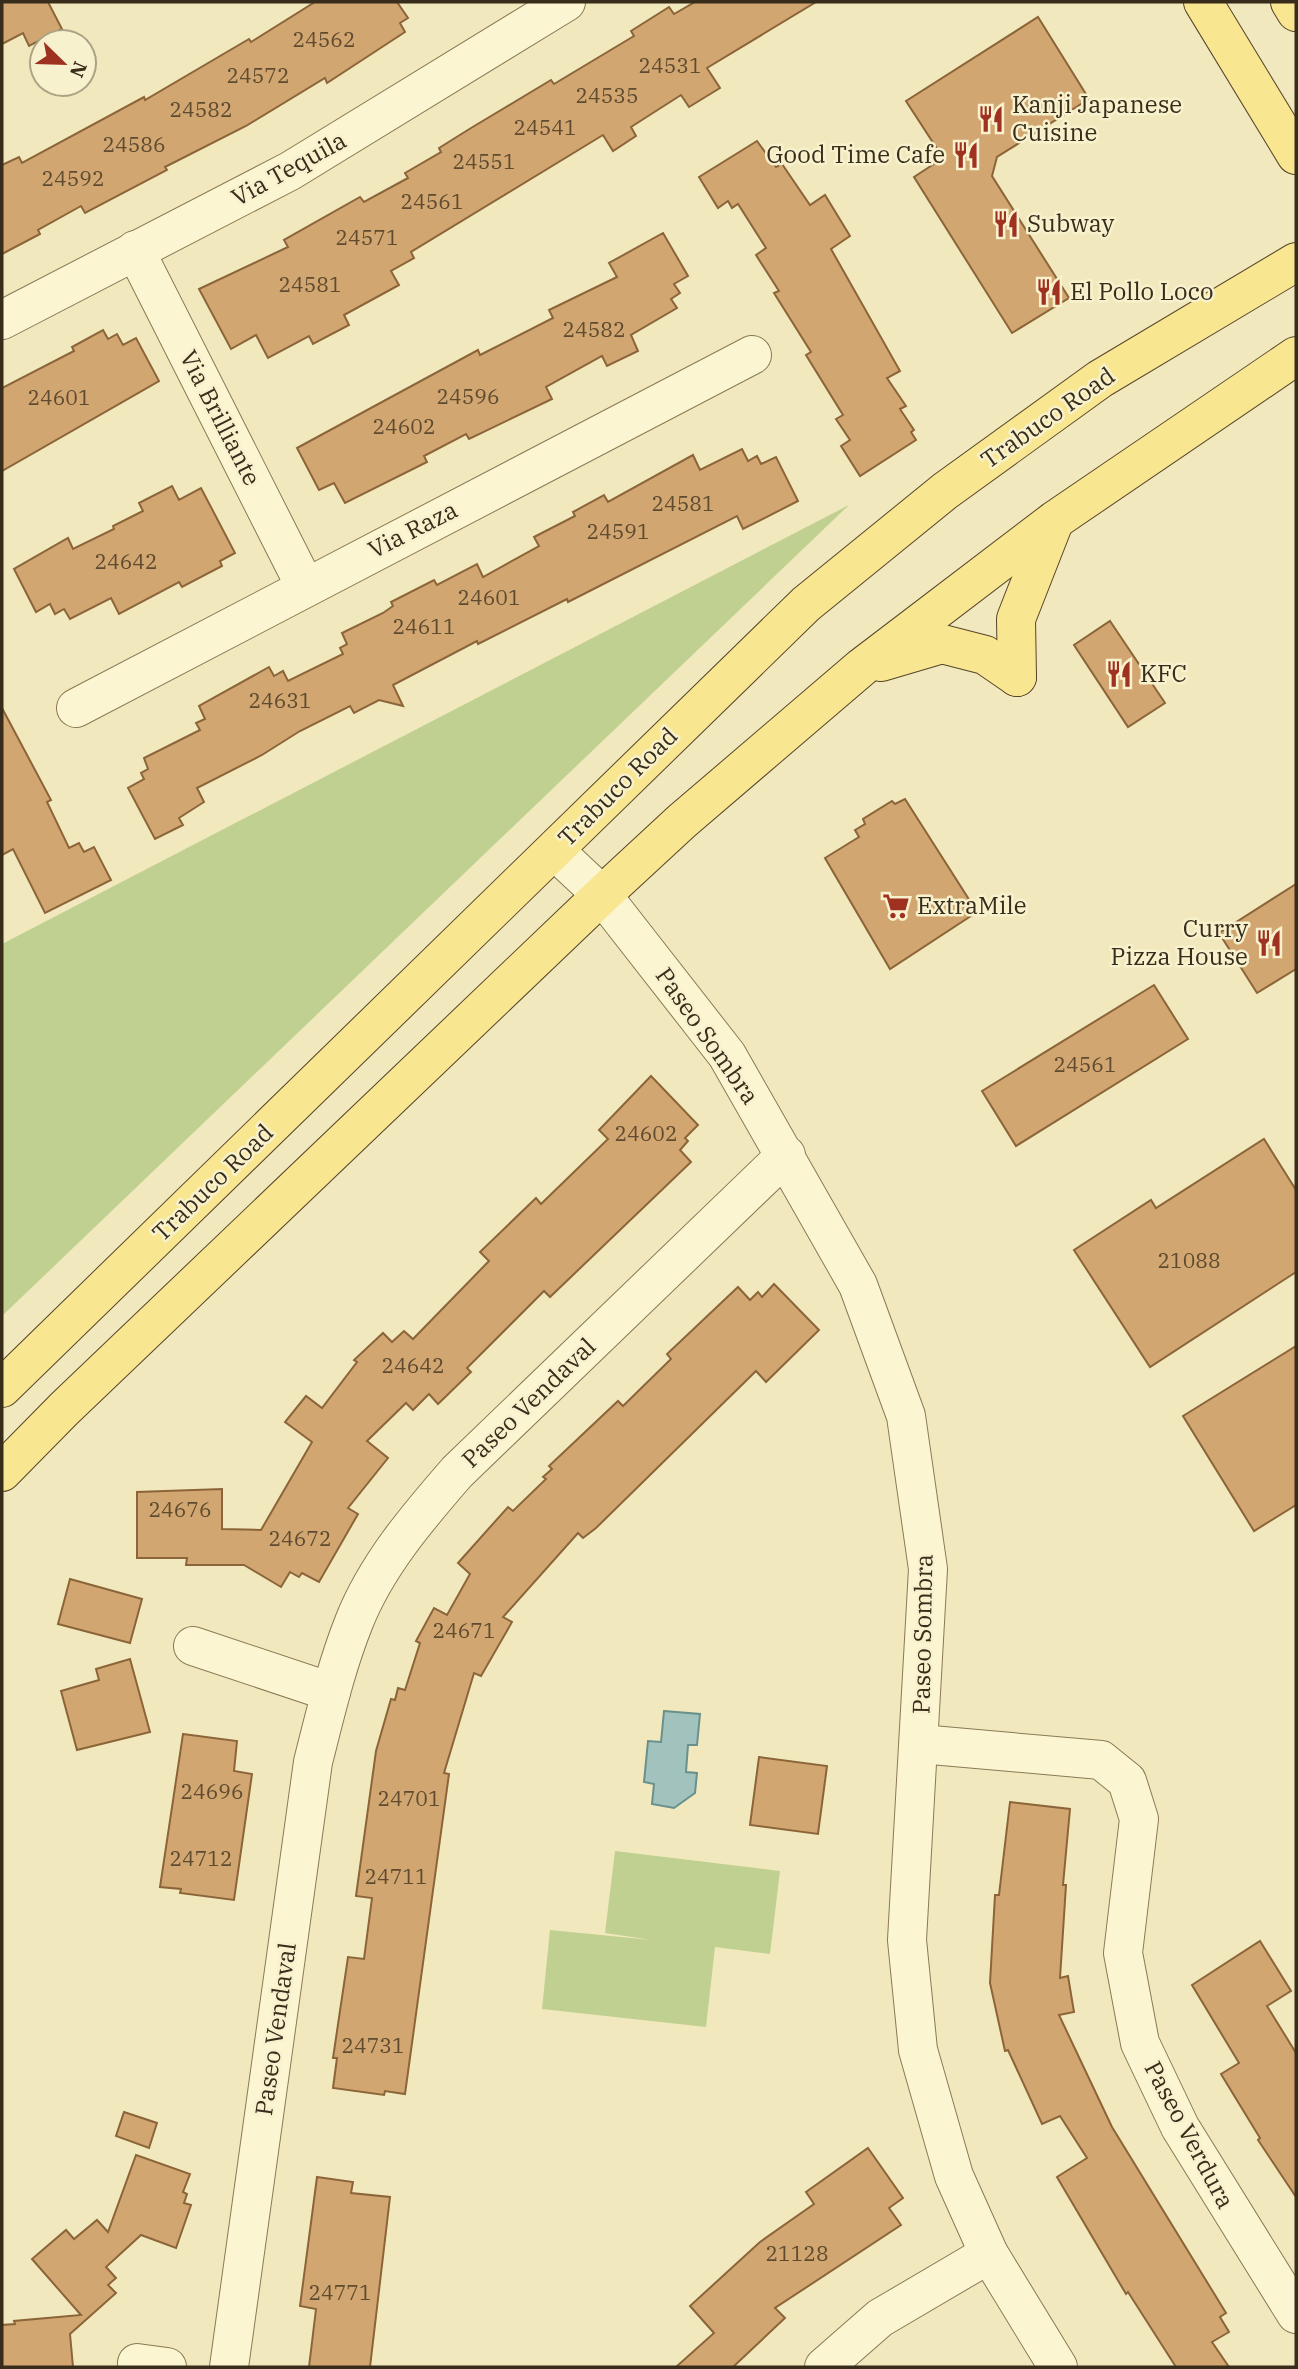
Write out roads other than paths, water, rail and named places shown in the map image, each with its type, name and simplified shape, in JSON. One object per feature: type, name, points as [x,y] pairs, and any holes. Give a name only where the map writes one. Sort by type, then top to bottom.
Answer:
[{"type":"main road","points":[[1203,2],[1296,155]]},
{"type":"main road","points":[[1290,2],[1296,12]]},
{"type":"main road","name":"Trabuco Road","points":[[2,1388],[806,604],[945,491],[1100,379],[1296,262]]},
{"type":"main road","points":[[2,1472],[64,1409],[601,895],[682,821],[862,667],[1055,520],[1296,356]]},
{"type":"main road","points":[[862,667],[942,644],[985,654],[1017,677],[1016,619],[1036,562],[1055,520]]},
{"type":"street","name":"Via Tequila","points":[[2,320],[290,171],[566,2]]},
{"type":"street","name":"Via Brilliante","points":[[135,250],[305,586]]},
{"type":"street","name":"Via Raza","points":[[76,708],[305,586],[752,355]]},
{"type":"street","name":"Paseo Sombra","points":[[555,850],[601,895],[727,1055],[858,1285],[906,1416],[929,1569],[907,1940],[918,2050],[954,2176],[989,2254],[1058,2367]]},
{"type":"street","name":"Paseo Vendaval","points":[[229,2367],[313,1762],[331,1692],[354,1621],[384,1566],[420,1514],[457,1472],[786,1155]]},
{"type":"street","points":[[193,1646],[331,1692]]},
{"type":"street","name":"Paseo Verdura","points":[[920,1744],[1101,1760],[1127,1781],[1139,1819],[1123,1953],[1140,2043],[1180,2127],[1296,2314]]},
{"type":"street","points":[[824,2367],[880,2318],[989,2254]]},
{"type":"water","points":[[664,1711],[700,1714],[697,1745],[688,1745],[686,1772],[697,1773],[695,1793],[674,1808],[652,1804],[654,1784],[644,1782],[648,1741],[661,1742]]},
{"type":"place","name":"Kanji Japanese Cuisine","points":[[991,119]]},
{"type":"place","name":"Good Time Cafe","points":[[966,155]]},
{"type":"place","name":"Subway","points":[[1006,224]]},
{"type":"place","name":"El Pollo Loco","points":[[1049,292]]},
{"type":"place","name":"KFC","points":[[1119,674]]},
{"type":"place","name":"ExtraMile","points":[[896,906]]},
{"type":"place","name":"Curry Pizza House","points":[[1269,943]]}]
